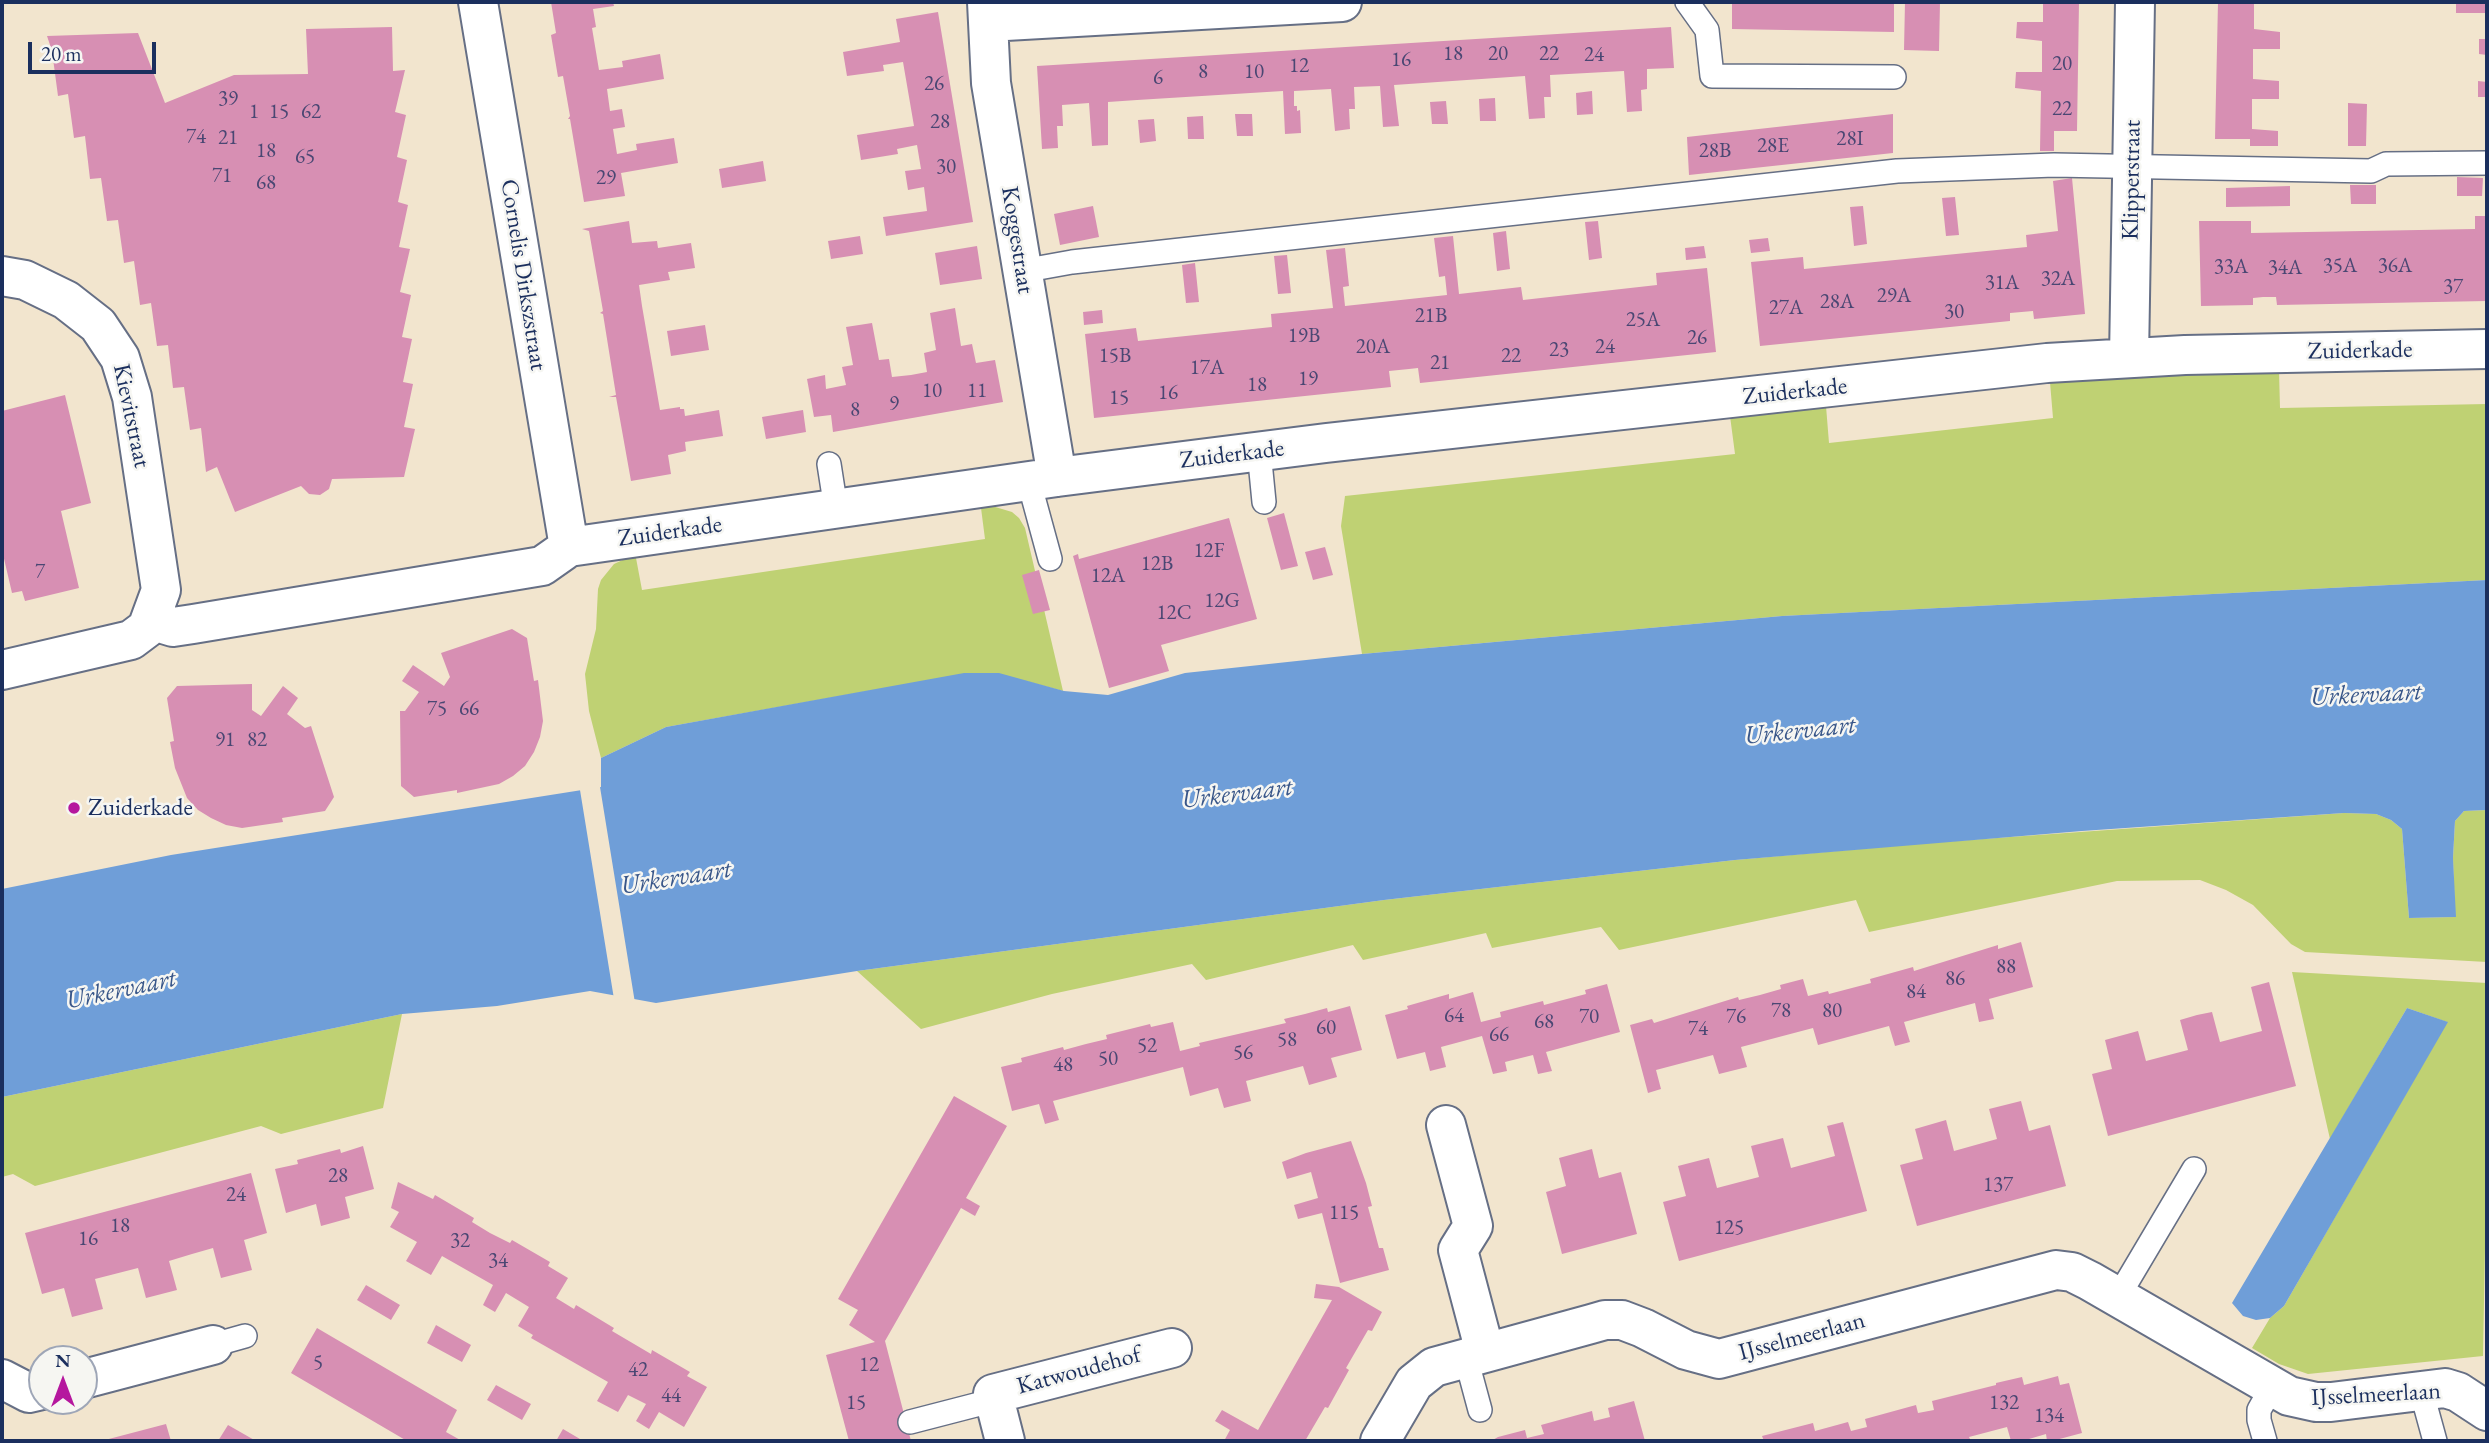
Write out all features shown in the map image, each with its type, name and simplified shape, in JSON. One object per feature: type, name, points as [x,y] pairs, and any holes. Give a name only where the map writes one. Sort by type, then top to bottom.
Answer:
[{"type":"street","name":"Cornelis Dirkszstraat","points":[[478,2],[569,547]]},
{"type":"street","points":[[988,12],[1342,2]]},
{"type":"street","name":"Klipperstraat","points":[[2129,358],[2135,2]]},
{"type":"street","name":"Koggestraat","points":[[988,12],[989,71],[1022,271],[1043,480]]},
{"type":"street","name":"Kievitstraat","points":[[2,276],[25,280],[66,300],[98,326],[120,358],[132,397],[161,590],[150,620]]},
{"type":"street","name":"Zuiderkade","points":[[150,620],[173,627],[542,566],[569,547],[1259,451],[2047,363],[2129,358],[2487,349]]},
{"type":"street","points":[[2,670],[131,640],[147,628],[150,620]]},
{"type":"street","points":[[1446,1125],[1473,1226],[1458,1250],[1476,1355]]},
{"type":"street","name":"IJsselmeerlaan","points":[[1380,1441],[1413,1383],[1434,1367],[1614,1320],[1643,1328],[1695,1354],[1718,1359],[2056,1270],[2077,1274],[2289,1396],[2316,1402],[2445,1388],[2482,1396]]},
{"type":"street","points":[[98,1375],[229,1341]]},
{"type":"street","name":"Katwoudehof","points":[[1004,1441],[993,1394],[1172,1348]]},
{"type":"street","points":[[2,1379],[28,1392]]},
{"type":"lane","points":[[1688,2],[1707,30],[1712,76],[1894,77]]},
{"type":"lane","points":[[1022,271],[1110,258],[1898,171],[2054,165],[2371,171],[2386,164],[2487,163]]},
{"type":"lane","points":[[1259,451],[1264,502]]},
{"type":"lane","points":[[829,464],[836,509]]},
{"type":"lane","points":[[1043,480],[1050,559]]},
{"type":"lane","points":[[2118,1297],[2194,1169]]},
{"type":"lane","points":[[1476,1355],[1480,1410]]},
{"type":"lane","points":[[2265,1441],[2259,1410],[2272,1387]]},
{"type":"lane","points":[[2421,1390],[2435,1441]]},
{"type":"lane","points":[[910,1422],[995,1400]]},
{"type":"green space","points":[[2279,370],[2280,408],[2487,404],[2487,580],[1782,616],[1362,654],[1341,526],[1345,496],[1735,454],[1730,416],[1826,406],[1829,443],[2053,418],[2050,382]]},
{"type":"green space","points":[[992,506],[1012,512],[1025,528],[1063,691],[999,674],[964,674],[666,727],[601,758],[589,711],[585,674],[596,629],[598,589],[601,580],[614,564],[629,557],[636,558],[642,590],[985,539],[981,508]]},
{"type":"green space","points":[[2487,810],[2487,962],[2305,952],[2291,944],[2253,905],[2200,880],[2117,881],[1869,932],[1856,900],[1619,950],[1601,927],[1492,948],[1486,933],[1363,960],[1353,945],[1206,980],[1192,964],[1052,994],[921,1029],[857,971],[1384,900],[1735,860],[1927,843],[2344,813],[2376,814],[2391,820],[2402,829],[2409,918],[2455,917],[2455,821],[2464,811]]},
{"type":"green space","points":[[2292,972],[2487,983],[2483,1356],[2308,1374],[2279,1364],[2252,1348],[2270,1318],[2284,1306],[2447,1022],[2407,1008],[2330,1139]]},
{"type":"green space","points":[[402,1014],[383,1108],[281,1134],[261,1126],[35,1186],[13,1174],[2,1177],[2,1097]]},
{"type":"water","name":"Urkervaart","points":[[2487,580],[2487,810],[2464,811],[2455,821],[2453,858],[2456,917],[2409,918],[2402,829],[2391,820],[2376,814],[2344,813],[2082,831],[1735,860],[1384,900],[857,971],[656,1003],[590,991],[497,1006],[402,1014],[2,1097],[2,889],[171,855],[601,787],[601,758],[666,727],[964,673],[999,673],[1064,691],[1108,695],[1185,673],[1782,616]]},
{"type":"water","points":[[2407,1008],[2448,1022],[2284,1306],[2270,1318],[2256,1320],[2243,1316],[2232,1303]]},
{"type":"pier","points":[[598,771],[635,1003],[614,999],[579,787],[598,784]]},
{"type":"building","points":[[551,2],[613,2],[614,6],[593,9],[596,27],[592,28],[599,70],[623,67],[622,61],[660,54],[664,79],[607,89],[610,111],[622,109],[625,127],[613,129],[617,154],[637,150],[636,144],[674,138],[678,163],[621,173],[625,196],[584,202],[568,119],[570,116],[563,76],[558,77],[551,35],[556,33]]},
{"type":"building","points":[[1732,2],[1894,2],[1894,32],[1732,29]]},
{"type":"building","points":[[1905,2],[1940,2],[1939,51],[1904,50]]},
{"type":"building","points":[[2043,2],[2079,2],[2077,131],[2054,131],[2054,151],[2040,151],[2041,91],[2015,88],[2016,72],[2042,72],[2042,41],[2016,38],[2017,22],[2043,22]]},
{"type":"building","points":[[2218,2],[2254,2],[2254,29],[2280,32],[2280,49],[2253,49],[2253,79],[2279,81],[2279,99],[2252,99],[2252,129],[2278,131],[2278,146],[2250,146],[2250,139],[2215,139]]},
{"type":"building","points":[[2456,2],[2487,2],[2487,13],[2456,13]]},
{"type":"building","points":[[938,12],[973,222],[886,236],[883,217],[927,211],[924,187],[908,190],[905,171],[921,169],[917,145],[897,149],[898,154],[861,160],[857,135],[914,126],[903,62],[883,65],[884,71],[847,76],[843,52],[900,42],[896,19]]},
{"type":"building","points":[[392,27],[393,71],[405,70],[395,112],[406,115],[397,157],[407,160],[398,202],[408,205],[399,247],[410,249],[400,292],[411,295],[402,337],[412,339],[403,382],[413,384],[404,427],[415,429],[404,477],[332,479],[329,489],[320,495],[309,494],[301,486],[235,512],[217,467],[206,472],[201,428],[190,430],[184,387],[173,388],[168,345],[157,346],[151,303],[140,305],[134,261],[124,263],[118,220],[107,221],[101,178],[90,179],[85,136],[74,138],[68,94],[58,96],[52,51],[47,36],[138,33],[165,103],[234,75],[308,74],[306,29]]},
{"type":"building","points":[[1671,27],[1674,68],[1647,69],[1647,89],[1641,90],[1642,111],[1627,112],[1624,71],[1550,75],[1551,97],[1544,97],[1545,118],[1529,119],[1525,76],[1394,85],[1399,126],[1383,127],[1380,86],[1354,87],[1355,109],[1349,109],[1350,129],[1335,131],[1331,89],[1294,91],[1294,106],[1297,106],[1297,111],[1300,110],[1301,133],[1285,134],[1283,91],[1137,100],[1108,102],[1108,145],[1092,146],[1089,103],[1062,105],[1063,126],[1057,126],[1058,148],[1042,149],[1037,66]]},
{"type":"building","points":[[2479,39],[2487,39],[2487,55],[2479,54]]},
{"type":"building","points":[[2478,81],[2487,82],[2487,97],[2478,97]]},
{"type":"building","points":[[1592,91],[1593,114],[1577,115],[1576,93]]},
{"type":"building","points":[[1495,98],[1496,121],[1480,121],[1479,99]]},
{"type":"building","points":[[1446,101],[1448,124],[1432,124],[1430,102]]},
{"type":"building","points":[[2348,103],[2367,104],[2366,146],[2348,146]]},
{"type":"building","points":[[1235,114],[1252,114],[1253,136],[1237,136]]},
{"type":"building","points":[[1893,114],[1893,153],[1689,175],[1687,137]]},
{"type":"building","points":[[1203,116],[1204,139],[1188,139],[1187,117]]},
{"type":"building","points":[[1154,119],[1156,141],[1140,143],[1138,120]]},
{"type":"building","points":[[763,161],[766,181],[722,188],[719,169]]},
{"type":"building","points":[[2457,177],[2483,178],[2482,196],[2457,196]]},
{"type":"building","points":[[2072,178],[2085,314],[2034,319],[2033,311],[2010,313],[2010,321],[1760,346],[1751,262],[1803,257],[1804,269],[2027,247],[2026,235],[2058,231],[2053,181]]},
{"type":"building","points":[[2350,185],[2376,185],[2376,204],[2351,204]]},
{"type":"building","points":[[2290,186],[2290,206],[2226,207],[2226,188]]},
{"type":"building","points":[[1955,197],[1959,235],[1946,236],[1942,198]]},
{"type":"building","points":[[1093,206],[1099,237],[1060,245],[1054,214]]},
{"type":"building","points":[[1863,206],[1867,244],[1854,246],[1850,207]]},
{"type":"building","points":[[2475,216],[2487,216],[2487,301],[2277,305],[2276,297],[2263,297],[2253,298],[2253,305],[2201,306],[2199,221],[2251,221],[2251,233],[2475,229]]},
{"type":"building","points":[[629,221],[632,243],[657,241],[658,248],[691,243],[695,268],[668,272],[670,280],[639,285],[642,306],[660,410],[680,407],[684,409],[685,416],[719,410],[723,436],[685,442],[686,451],[668,455],[671,474],[631,481],[616,397],[609,397],[616,395],[603,314],[600,313],[603,311],[589,231],[582,229]]},
{"type":"building","points":[[1598,221],[1602,258],[1589,260],[1585,222]]},
{"type":"building","points":[[1506,231],[1510,269],[1497,271],[1493,233]]},
{"type":"building","points":[[860,236],[863,254],[831,259],[828,241]]},
{"type":"building","points":[[1453,236],[1459,294],[1521,287],[1523,300],[1657,285],[1656,273],[1707,268],[1716,352],[1420,383],[1418,368],[1389,371],[1391,387],[1094,418],[1085,334],[1136,328],[1138,341],[1272,327],[1271,314],[1333,308],[1326,250],[1345,248],[1349,286],[1343,287],[1345,306],[1447,295],[1445,276],[1439,277],[1434,238]]},
{"type":"building","points":[[1768,238],[1770,251],[1751,253],[1749,240]]},
{"type":"building","points":[[977,246],[982,279],[940,285],[935,253]]},
{"type":"building","points":[[1704,246],[1706,258],[1686,260],[1685,248]]},
{"type":"building","points":[[1287,255],[1291,293],[1278,294],[1274,256]]},
{"type":"building","points":[[1195,263],[1199,302],[1186,303],[1182,265]]},
{"type":"building","points":[[955,308],[961,346],[972,344],[976,363],[995,360],[1003,402],[833,432],[831,415],[814,417],[807,379],[825,375],[826,389],[846,385],[842,367],[853,365],[846,327],[872,323],[879,360],[889,359],[892,377],[911,375],[927,372],[924,353],[936,350],[930,313]]},
{"type":"building","points":[[1102,310],[1103,323],[1084,325],[1083,312]]},
{"type":"building","points":[[705,325],[709,350],[671,356],[667,331]]},
{"type":"building","points":[[65,395],[91,503],[61,511],[79,588],[25,601],[22,591],[12,593],[2,550],[2,411]]},
{"type":"building","points":[[803,410],[806,432],[766,439],[762,417]]},
{"type":"building","points":[[1284,513],[1298,566],[1281,570],[1267,518]]},
{"type":"building","points":[[1229,518],[1257,619],[1161,645],[1169,671],[1109,688],[1073,556],[1078,554],[1079,559]]},
{"type":"building","points":[[1325,547],[1333,575],[1313,580],[1305,552]]},
{"type":"building","points":[[1039,570],[1050,610],[1033,614],[1022,575]]},
{"type":"building","points":[[512,629],[527,638],[534,681],[538,680],[543,721],[534,752],[525,766],[499,784],[457,793],[457,790],[414,797],[401,786],[400,711],[405,711],[419,692],[402,681],[413,665],[444,686],[450,677],[441,653]]},
{"type":"building","points":[[252,684],[252,710],[261,716],[283,686],[298,698],[287,714],[305,728],[311,726],[334,797],[325,811],[282,818],[283,822],[242,828],[211,818],[198,810],[187,798],[175,768],[167,698],[177,686]]},
{"type":"building","points":[[2021,942],[2033,987],[1989,999],[1994,1019],[1979,1022],[1975,1003],[1904,1022],[1910,1042],[1895,1046],[1889,1026],[1818,1045],[1813,1028],[1741,1047],[1747,1067],[1719,1074],[1713,1055],[1656,1070],[1661,1089],[1648,1093],[1630,1025],[1652,1019],[1654,1023],[1738,997],[1739,1000],[1760,995],[1781,989],[1780,985],[1803,979],[1808,996],[1828,991],[1829,994],[1871,983],[1870,979],[1913,967],[1914,971],[1998,945],[1998,949]]},
{"type":"building","points":[[2269,982],[2296,1086],[2108,1136],[2092,1074],[2112,1069],[2105,1040],[2138,1031],[2146,1061],[2188,1050],[2180,1020],[2197,1015],[2212,1012],[2220,1042],[2262,1031],[2251,987]]},
{"type":"building","points":[[1607,984],[1620,1032],[1546,1052],[1552,1071],[1538,1074],[1533,1055],[1505,1062],[1507,1071],[1493,1074],[1482,1036],[1441,1047],[1446,1067],[1430,1071],[1425,1052],[1397,1059],[1385,1015],[1449,994],[1449,999],[1473,992],[1481,1022],[1501,1017],[1500,1012],[1543,1001],[1544,1005],[1586,994],[1585,990]]},
{"type":"building","points":[[1350,1006],[1362,1050],[1331,1058],[1337,1077],[1309,1085],[1303,1066],[1246,1081],[1251,1101],[1224,1108],[1218,1088],[1190,1096],[1183,1067],[1053,1101],[1059,1120],[1045,1124],[1039,1104],[1012,1111],[1001,1067],[1022,1062],[1021,1058],[1107,1039],[1106,1035],[1150,1024],[1151,1027],[1173,1022],[1180,1051],[1200,1046],[1199,1043],[1286,1023],[1284,1019],[1327,1008],[1328,1012]]},
{"type":"building","points":[[954,1096],[1007,1126],[966,1198],[980,1206],[975,1216],[961,1208],[885,1341],[911,1441],[849,1441],[826,1355],[875,1342],[849,1325],[858,1310],[838,1299]]},
{"type":"building","points":[[2021,1101],[2029,1131],[2050,1125],[2066,1186],[1917,1226],[1900,1165],[1923,1159],[1915,1129],[1946,1120],[1954,1151],[1997,1139],[1989,1109]]},
{"type":"building","points":[[1843,1122],[1867,1211],[1679,1261],[1663,1202],[1686,1196],[1678,1166],[1709,1158],[1717,1188],[1759,1177],[1751,1146],[1783,1138],[1791,1168],[1835,1156],[1827,1126]]},
{"type":"building","points":[[1351,1141],[1366,1183],[1372,1206],[1368,1207],[1379,1248],[1383,1248],[1389,1270],[1340,1283],[1322,1213],[1298,1219],[1294,1205],[1318,1198],[1311,1172],[1287,1179],[1282,1162]]},
{"type":"building","points":[[363,1146],[374,1189],[345,1197],[350,1218],[321,1226],[316,1204],[286,1213],[275,1169],[298,1164],[297,1160],[340,1149],[341,1153]]},
{"type":"building","points":[[1592,1149],[1599,1178],[1621,1172],[1637,1234],[1562,1254],[1546,1192],[1566,1186],[1559,1158]]},
{"type":"building","points":[[251,1173],[267,1233],[244,1240],[252,1270],[221,1278],[213,1248],[169,1261],[177,1290],[146,1298],[138,1268],[95,1279],[103,1309],[72,1317],[64,1288],[42,1294],[25,1233]]},
{"type":"building","points":[[398,1182],[433,1199],[435,1195],[474,1218],[472,1222],[490,1233],[510,1243],[512,1240],[550,1262],[548,1266],[568,1278],[556,1298],[574,1309],[576,1305],[651,1354],[652,1350],[690,1372],[687,1376],[707,1387],[684,1427],[659,1412],[649,1429],[636,1421],[646,1404],[628,1395],[618,1412],[597,1401],[608,1382],[531,1338],[533,1335],[518,1326],[529,1307],[506,1293],[495,1312],[483,1305],[493,1285],[442,1256],[431,1275],[406,1261],[417,1242],[390,1227],[399,1212],[391,1208]]},
{"type":"building","points":[[1316,1284],[1339,1287],[1382,1312],[1346,1368],[1349,1370],[1328,1408],[1325,1407],[1305,1441],[1224,1441],[1230,1430],[1215,1421],[1222,1410],[1258,1430],[1332,1300],[1314,1298]]},
{"type":"building","points":[[366,1285],[400,1305],[391,1320],[357,1300]]},
{"type":"building","points":[[436,1325],[471,1345],[462,1362],[427,1343]]},
{"type":"building","points":[[317,1328],[457,1410],[446,1432],[462,1441],[407,1441],[291,1373]]},
{"type":"building","points":[[2058,1376],[2060,1385],[2069,1383],[2082,1433],[2052,1441],[2047,1441],[2046,1434],[2029,1441],[2011,1441],[2007,1427],[1969,1437],[1971,1441],[1764,1441],[1762,1436],[1813,1423],[1815,1431],[1848,1422],[1851,1431],[1867,1427],[1865,1419],[1916,1405],[1918,1413],[1934,1410],[1932,1401],[1996,1383],[2022,1377],[2024,1385]]},
{"type":"building","points":[[496,1385],[531,1404],[522,1420],[487,1400]]},
{"type":"building","points":[[1634,1401],[1645,1441],[1491,1441],[1525,1430],[1527,1438],[1544,1434],[1541,1425],[1592,1411],[1594,1421],[1610,1417],[1608,1408]]},
{"type":"building","points":[[166,1424],[171,1441],[105,1441],[105,1440]]},
{"type":"building","points":[[228,1425],[256,1441],[218,1441]]},
{"type":"building","points":[[563,1429],[580,1439],[584,1441],[556,1441]]},
{"type":"place","name":"Zuiderkade","points":[[74,808]]}]
